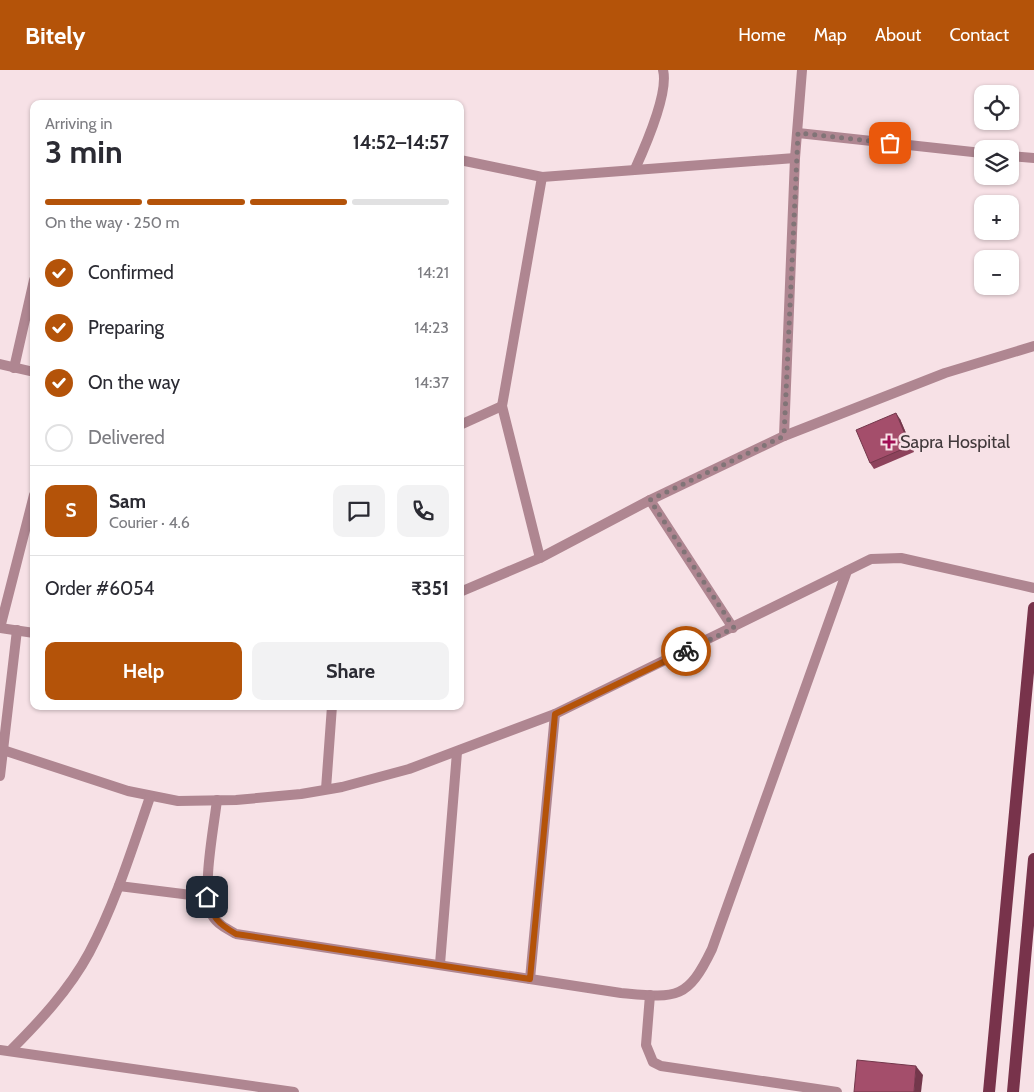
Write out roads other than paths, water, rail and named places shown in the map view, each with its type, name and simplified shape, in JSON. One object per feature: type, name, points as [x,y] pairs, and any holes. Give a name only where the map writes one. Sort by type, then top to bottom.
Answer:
[{"type":"main road","points":[[989,1092],[1034,608]]},
{"type":"main road","points":[[1013,1092],[1034,859]]},
{"type":"street","points":[[635,169],[651,137],[663,70]]},
{"type":"street","points":[[784,436],[795,158],[802,70]]},
{"type":"street","points":[[798,133],[974,152]]},
{"type":"street","points":[[1019,157],[1034,158]]},
{"type":"street","points":[[464,161],[542,176],[795,158]]},
{"type":"street","points":[[540,558],[502,406],[542,176]]},
{"type":"street","points":[[14,368],[30,298]]},
{"type":"street","points":[[464,590],[540,558],[650,500],[784,436],[945,373],[1034,346]]},
{"type":"street","points":[[0,364],[30,371]]},
{"type":"street","points":[[464,423],[502,406]]},
{"type":"street","points":[[650,500],[734,628]]},
{"type":"street","points":[[30,511],[0,628],[30,632]]},
{"type":"street","points":[[3,750],[150,797],[178,801],[258,798],[326,789],[380,778],[457,752],[555,714],[734,628],[871,559],[900,558],[1034,588]]},
{"type":"street","points":[[217,800],[207,897],[213,916],[222,926],[236,934],[530,979],[650,995],[674,994],[689,988],[699,976],[712,949],[847,571]]},
{"type":"street","points":[[0,776],[17,630]]},
{"type":"street","points":[[326,789],[332,710]]},
{"type":"street","points":[[530,979],[555,714]]},
{"type":"street","points":[[440,964],[457,752]]},
{"type":"street","points":[[5,1050],[52,1007],[89,953],[119,886],[150,797]]},
{"type":"street","points":[[119,886],[207,897]]},
{"type":"street","points":[[650,995],[646,1045],[653,1062],[661,1066],[837,1092]]},
{"type":"street","points":[[5,1050],[229,1088],[294,1092]]},
{"type":"place","name":"Sapra Hospital","points":[[889,442]]}]
